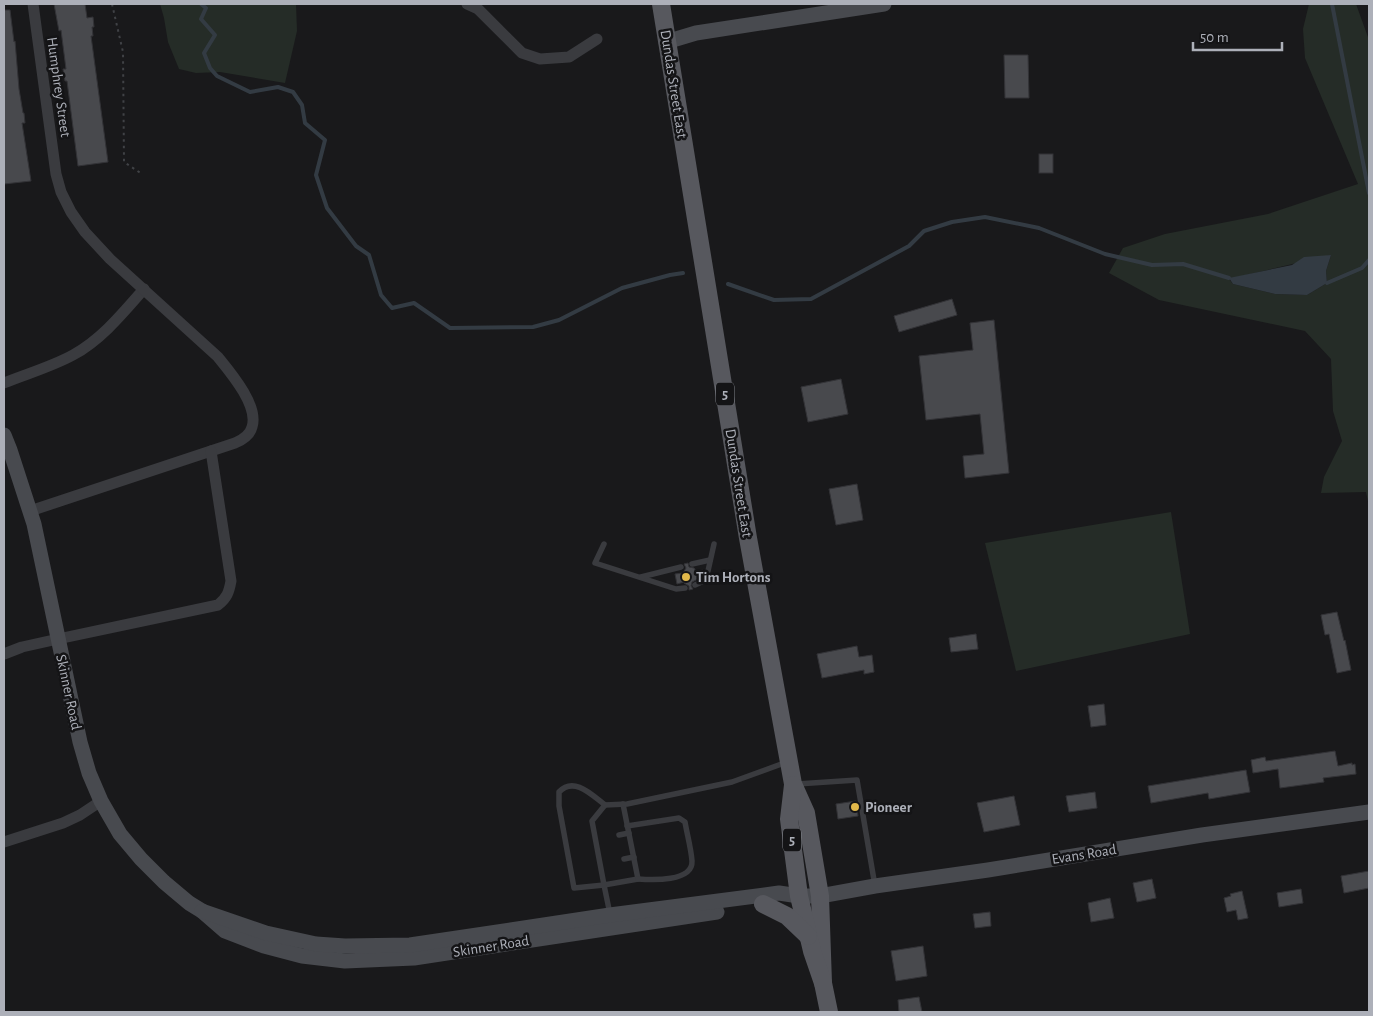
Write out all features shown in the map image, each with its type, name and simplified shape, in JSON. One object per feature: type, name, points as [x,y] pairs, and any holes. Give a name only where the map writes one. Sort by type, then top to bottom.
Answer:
[{"type":"main road","name":"Dundas Street East","points":[[661,4],[748,538],[793,784],[806,813],[820,896],[823,983],[828,1012]]},
{"type":"main road","name":"Dundas Street East","points":[[793,784],[789,819],[793,896],[823,983]]},
{"type":"main road","points":[[763,904],[787,916],[808,936]]},
{"type":"street","name":"Humphrey Street","points":[[32,4],[56,174],[61,192],[71,212],[84,232],[110,259],[218,357],[232,374],[246,397],[252,412],[252,428],[243,439],[211,451]]},
{"type":"street","points":[[467,4],[478,9],[522,53],[540,59],[569,57],[597,40]]},
{"type":"street","points":[[666,42],[696,33],[884,4]]},
{"type":"street","points":[[4,383],[73,355],[94,341],[116,321],[144,289]]},
{"type":"street","name":"Skinner Road","points":[[4,435],[34,524],[80,742],[89,773],[101,801],[120,834],[140,859],[164,882],[225,931],[264,946],[302,956],[345,961],[414,958],[763,904],[793,896]]},
{"type":"street","points":[[4,654],[22,647],[218,605],[229,592],[231,582],[211,451],[30,511]]},
{"type":"street","points":[[4,842],[63,823],[80,815],[101,801]]},
{"type":"street","name":"Evans Road","points":[[793,896],[820,896],[1202,835],[1369,812]]},
{"type":"street","name":"Skinner Road","points":[[202,911],[266,933],[316,944],[345,946],[410,945],[610,915],[779,893],[793,896]]},
{"type":"lane","points":[[604,544],[595,563],[676,589],[685,588]]},
{"type":"lane","points":[[695,585],[706,580],[714,544]]},
{"type":"lane","points":[[692,564],[710,560]]},
{"type":"lane","points":[[639,577],[681,567]]},
{"type":"lane","points":[[627,826],[679,818],[685,822],[692,863],[688,872],[681,876],[655,880],[638,879],[574,888],[559,806],[559,792],[564,787],[572,785],[585,790],[605,805],[623,804],[732,782],[789,762]]},
{"type":"lane","points":[[793,784],[857,780],[875,886]]},
{"type":"lane","points":[[623,804],[638,879]]},
{"type":"lane","points":[[605,805],[592,821],[603,863],[604,885],[610,915]]},
{"type":"lane","points":[[620,835],[629,833]]},
{"type":"lane","points":[[624,859],[634,857]]},
{"type":"path","points":[[112,4],[123,52],[124,162],[142,174]]},
{"type":"shaded area","points":[[160,4],[296,4],[297,31],[285,83],[220,72],[196,73],[179,69],[168,42]]},
{"type":"shaded area","points":[[1309,4],[1356,4],[1369,40],[1369,506],[1366,492],[1321,493],[1324,477],[1342,441],[1333,411],[1331,359],[1305,331],[1159,300],[1109,273],[1123,248],[1165,234],[1268,214],[1358,184],[1305,58],[1303,29]],"holes":[[[1331,255],[1326,271],[1327,283],[1307,295],[1275,294],[1233,284],[1229,279]]]},
{"type":"shaded area","points":[[1331,255],[1326,271],[1327,283],[1307,295],[1275,294],[1233,284],[1229,278],[1292,265],[1304,257]]},
{"type":"shaded area","points":[[1171,512],[1190,634],[1016,671],[985,543]]},
{"type":"building","points":[[54,4],[85,4],[87,18],[93,17],[94,27],[92,27],[93,36],[91,36],[108,162],[78,166],[67,81],[65,81],[63,69],[66,69],[61,30],[59,31]]},
{"type":"building","points":[[4,10],[10,10],[15,41],[19,89],[25,123],[22,123],[31,181],[4,184]]},
{"type":"building","points":[[1004,55],[1028,55],[1029,98],[1005,98]]},
{"type":"building","points":[[1039,154],[1053,154],[1053,173],[1039,173]]},
{"type":"building","points":[[952,299],[957,315],[899,332],[894,316]]},
{"type":"building","points":[[994,320],[1009,473],[965,478],[963,456],[984,454],[980,414],[926,420],[919,356],[973,350],[970,323]]},
{"type":"building","points":[[841,379],[848,414],[808,422],[801,387]]},
{"type":"building","points":[[857,484],[863,520],[836,525],[829,489]]},
{"type":"building","name":"Tim Hortons","points":[[688,563],[689,567],[694,568],[696,571],[703,570],[702,577],[692,582],[691,586],[693,589],[689,590],[689,586],[684,582],[677,584],[675,574],[683,573],[686,568],[684,564]]},
{"type":"building","points":[[1337,612],[1351,670],[1337,673],[1329,634],[1325,635],[1321,615]]},
{"type":"building","points":[[976,634],[978,649],[951,652],[949,638]]},
{"type":"building","points":[[857,646],[859,657],[872,655],[874,672],[864,674],[864,670],[822,678],[817,654]]},
{"type":"building","points":[[1104,704],[1106,725],[1091,727],[1088,706]]},
{"type":"building","points":[[1335,751],[1338,766],[1355,764],[1356,774],[1323,778],[1324,782],[1280,788],[1278,769],[1253,773],[1251,760],[1265,757],[1266,761]]},
{"type":"building","points":[[1246,770],[1250,792],[1209,799],[1208,793],[1151,803],[1148,786]]},
{"type":"building","points":[[1095,792],[1097,808],[1069,812],[1066,796]]},
{"type":"building","points":[[1014,796],[1020,825],[984,832],[977,803]]},
{"type":"building","points":[[856,801],[858,816],[838,819],[836,804]]},
{"type":"building","points":[[1369,871],[1369,888],[1344,893],[1341,876]]},
{"type":"building","points":[[1152,879],[1156,898],[1137,902],[1133,883]]},
{"type":"building","points":[[1301,889],[1303,903],[1279,907],[1277,893]]},
{"type":"building","points":[[1242,891],[1248,918],[1238,920],[1236,910],[1227,912],[1224,898],[1231,896],[1230,894]]},
{"type":"building","points":[[1110,898],[1114,918],[1091,922],[1088,903]]},
{"type":"building","points":[[990,912],[991,926],[975,928],[973,914]]},
{"type":"building","points":[[923,946],[927,976],[896,981],[891,951]]},
{"type":"building","points":[[919,997],[922,1012],[899,1012],[898,1000]]},
{"type":"waterway","points":[[201,4],[206,8],[201,19],[215,35],[204,53],[210,68],[217,76],[250,92],[278,87],[293,92],[302,105],[305,123],[325,140],[316,175],[327,208],[356,246],[369,255],[381,295],[392,308],[414,303],[450,328],[533,327],[559,320],[622,288],[683,273]]},
{"type":"waterway","points":[[1332,4],[1369,193]]},
{"type":"waterway","points":[[728,284],[774,300],[811,299],[909,246],[924,231],[952,222],[985,217],[1039,228],[1105,254],[1152,265],[1183,264],[1229,278]]},
{"type":"waterway","points":[[1327,283],[1362,268],[1369,260]]},
{"type":"place","name":"Tim Hortons","points":[[686,577]]},
{"type":"place","name":"Pioneer","points":[[855,807]]}]
